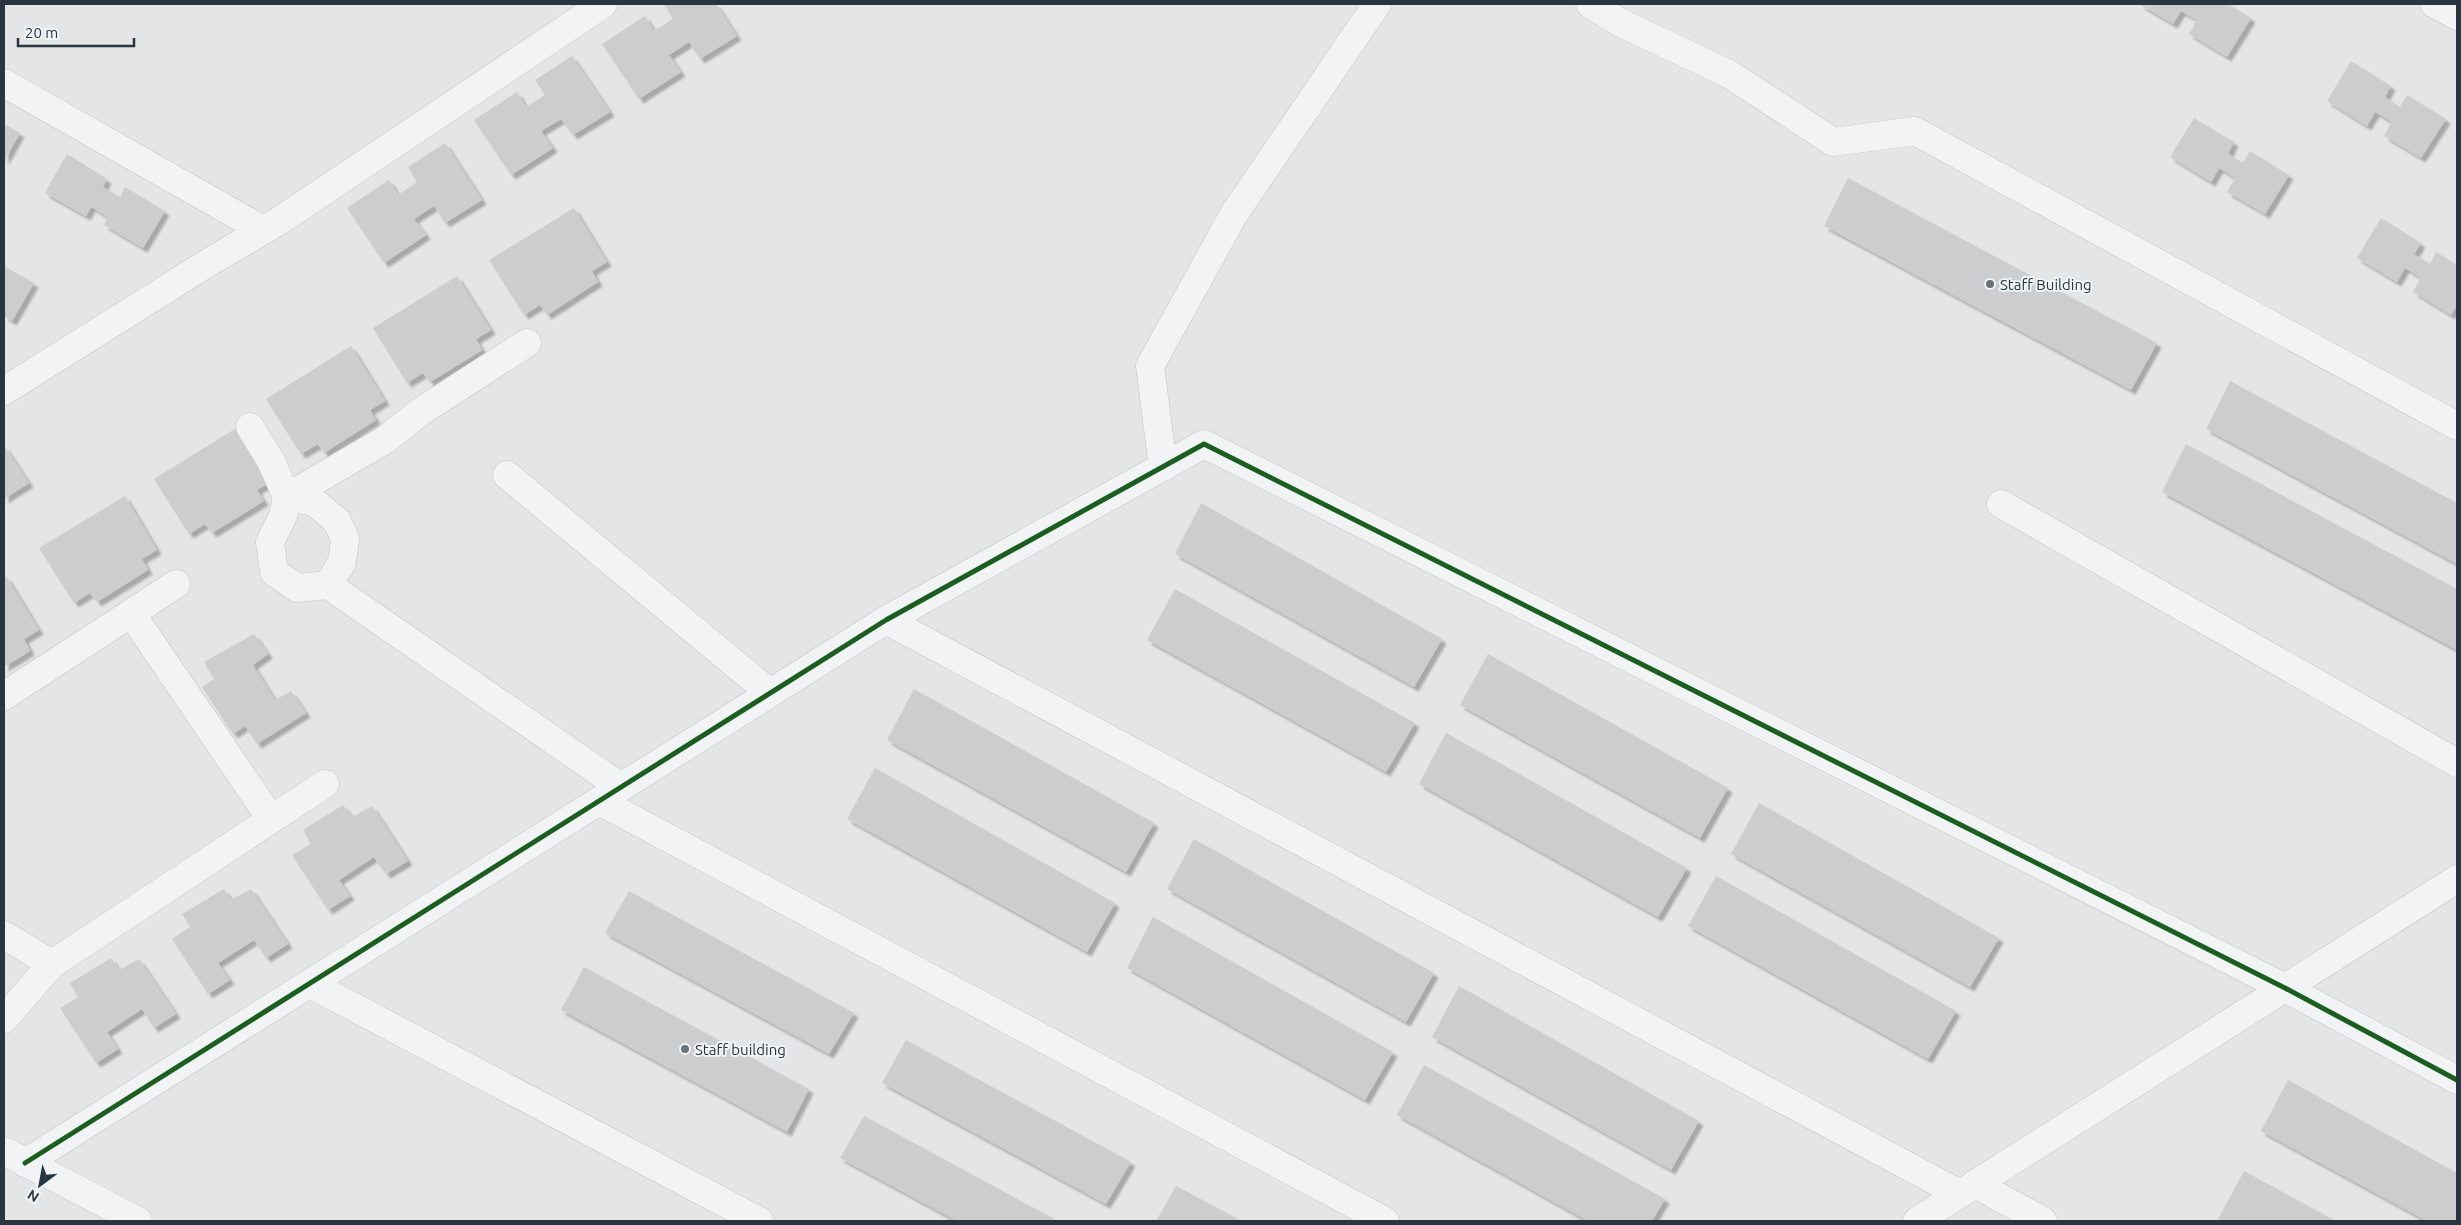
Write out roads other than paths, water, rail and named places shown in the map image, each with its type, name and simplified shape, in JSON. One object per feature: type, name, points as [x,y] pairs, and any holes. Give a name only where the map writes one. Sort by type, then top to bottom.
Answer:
[{"type":"street","points":[[4,391],[263,230],[603,4]]},
{"type":"street","points":[[1163,466],[1150,366],[1234,214],[1377,4]]},
{"type":"street","points":[[1590,4],[1621,23],[1730,74],[1833,142],[1915,131],[2457,426]]},
{"type":"street","points":[[2435,4],[2457,16]]},
{"type":"street","points":[[4,83],[263,230]]},
{"type":"street","points":[[288,497],[385,440],[420,412],[527,343]]},
{"type":"street","points":[[250,427],[271,461],[288,497],[283,516],[270,542],[274,572],[297,588],[328,585],[610,794],[1385,1221]]},
{"type":"street","points":[[14,1157],[310,984],[886,620],[1204,444],[2285,988],[2457,1080]]},
{"type":"street","points":[[507,476],[770,694]]},
{"type":"street","points":[[288,497],[314,502],[337,520],[345,539],[342,562],[328,585]]},
{"type":"street","points":[[2001,504],[2457,763]]},
{"type":"street","points":[[4,696],[176,584]]},
{"type":"street","points":[[131,613],[271,819]]},
{"type":"street","points":[[886,620],[1967,1189],[2043,1221]]},
{"type":"street","points":[[4,1019],[52,964],[325,784]]},
{"type":"street","points":[[1916,1221],[2457,880]]},
{"type":"street","points":[[4,935],[52,964]]},
{"type":"street","points":[[310,984],[759,1221]]},
{"type":"street","points":[[14,1157],[138,1221]]},
{"type":"place","name":"Staff Building","points":[[1990,284]]},
{"type":"place","name":"Staff building","points":[[685,1049]]}]
